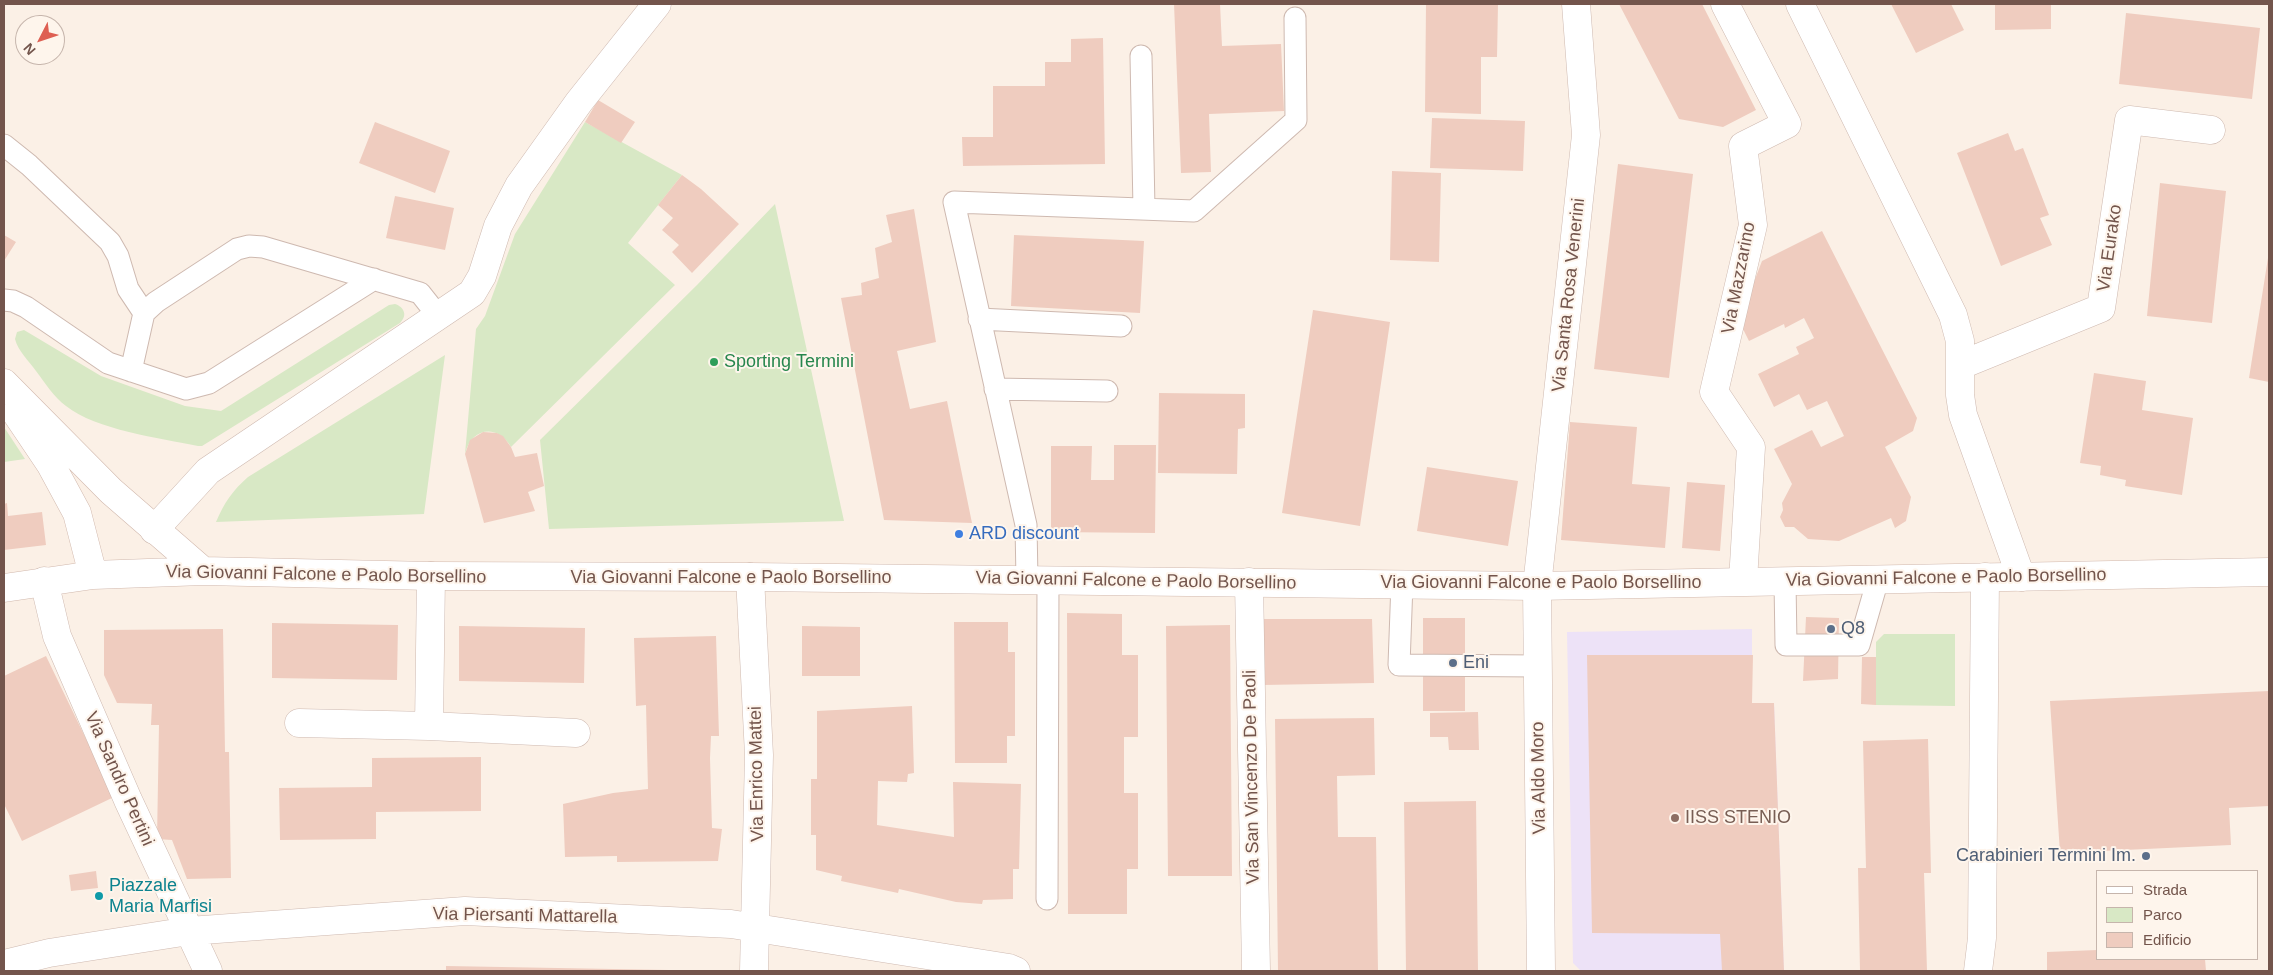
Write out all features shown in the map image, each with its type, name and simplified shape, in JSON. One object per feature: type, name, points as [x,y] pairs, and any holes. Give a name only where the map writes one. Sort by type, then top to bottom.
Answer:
[{"type":"street","points":[[154,530],[208,471],[472,293],[482,276],[498,226],[519,186],[578,102],[657,4]]},
{"type":"street","name":"Via Santa Rosa Venerini","points":[[1537,586],[1586,135],[1576,4]]},
{"type":"street","name":"Via Mazzarino","points":[[1725,4],[1787,124],[1743,146],[1753,225],[1714,392],[1751,447],[1744,582]]},
{"type":"street","points":[[1800,4],[1953,316],[1960,341],[1960,395],[1963,414],[2021,576]]},
{"type":"street","name":"Via Eurako","points":[[1961,365],[2101,308],[2129,120],[2211,130]]},
{"type":"street","points":[[4,383],[111,491],[203,571]]},
{"type":"street","points":[[4,395],[52,464],[77,514],[93,575]]},
{"type":"street","name":"Via Giovanni Falcone e Paolo Borsellino","points":[[4,588],[93,575],[203,571],[431,576],[750,577],[1537,586],[2269,572]]},
{"type":"street","points":[[429,726],[431,576]]},
{"type":"street","name":"Via Enrico Mattei","points":[[750,577],[759,755],[757,928],[754,971]]},
{"type":"street","points":[[1978,971],[1982,938],[1985,577]]},
{"type":"street","name":"Via Sandro Pertini","points":[[44,581],[57,636],[128,800],[208,971]]},
{"type":"street","name":"Via San Vincenzo De Paoli","points":[[1249,582],[1256,971]]},
{"type":"street","name":"Via Aldo Moro","points":[[1537,586],[1541,971]]},
{"type":"street","points":[[299,723],[429,726],[576,733]]},
{"type":"street","name":"Via Piersanti Mattarella","points":[[4,964],[49,953],[189,931],[465,911],[731,924],[757,928],[896,961],[1009,968],[1016,971]]},
{"type":"lane","points":[[1047,899],[1037,580],[954,202],[1194,211],[1296,120],[1295,18]]},
{"type":"lane","points":[[1140,56],[1144,209]]},
{"type":"lane","points":[[4,145],[29,165],[110,242],[118,256],[128,288],[144,313]]},
{"type":"lane","points":[[130,370],[144,313],[156,302],[237,249],[249,246],[263,247],[420,292],[438,316]]},
{"type":"lane","points":[[4,300],[13,301],[26,307],[108,363],[186,389],[209,383],[374,279]]},
{"type":"lane","points":[[979,319],[1121,326]]},
{"type":"lane","points":[[995,389],[1107,391]]},
{"type":"lane","points":[[1785,581],[1786,645],[1860,645],[1878,579]]},
{"type":"lane","points":[[1402,583],[1399,665],[1538,666]]},
{"type":"shaded area","name":"IISS STENIO","points":[[1752,629],[1752,703],[1774,703],[1784,971],[1581,971],[1573,963],[1567,632]]},
{"type":"green space","points":[[585,122],[682,175],[628,243],[675,285],[511,447],[499,434],[485,432],[478,434],[473,439],[468,445],[465,454],[476,329],[485,316],[515,234]]},
{"type":"green space","name":"Sporting Termini","points":[[775,204],[844,521],[549,529],[540,440],[697,285]]},
{"type":"green space","points":[[395,304],[401,307],[404,312],[404,317],[400,323],[202,446],[129,432],[94,421],[79,414],[66,406],[54,394],[21,352],[15,339],[17,332],[24,330],[101,376],[185,406],[221,411],[389,305]]},
{"type":"green space","points":[[445,355],[424,514],[216,522],[229,497],[248,477]]},
{"type":"green space","points":[[4,427],[25,459],[4,462]]},
{"type":"green space","points":[[1884,634],[1955,634],[1955,706],[1876,705],[1876,642]]},
{"type":"building","points":[[1174,4],[1220,4],[1222,46],[1281,44],[1284,111],[1209,114],[1211,172],[1181,173]]},
{"type":"building","points":[[1426,4],[1498,4],[1497,57],[1481,57],[1481,114],[1425,112]]},
{"type":"building","points":[[1619,4],[1702,4],[1756,110],[1723,127],[1679,119]]},
{"type":"building","points":[[1891,4],[1951,4],[1964,30],[1916,53]]},
{"type":"building","points":[[1995,4],[2051,4],[2051,29],[1995,30]]},
{"type":"building","points":[[2126,13],[2260,28],[2252,99],[2119,84]]},
{"type":"building","points":[[1103,38],[1105,164],[963,166],[962,137],[993,137],[993,86],[1045,86],[1045,62],[1071,62],[1071,39]]},
{"type":"building","points":[[598,100],[635,122],[621,143],[585,122]]},
{"type":"building","points":[[1432,118],[1525,121],[1523,171],[1430,168]]},
{"type":"building","points":[[375,122],[450,151],[435,193],[359,163]]},
{"type":"building","points":[[2008,133],[2015,151],[2023,148],[2049,215],[2040,218],[2052,245],[2001,266],[1957,153]]},
{"type":"building","points":[[1618,164],[1693,174],[1669,378],[1594,369]]},
{"type":"building","points":[[1392,171],[1441,173],[1439,262],[1390,260]]},
{"type":"building","points":[[682,175],[701,189],[739,224],[692,273],[672,252],[679,245],[662,230],[673,218],[658,205]]},
{"type":"building","points":[[2160,183],[2226,191],[2212,323],[2147,316]]},
{"type":"building","points":[[395,196],[454,208],[445,250],[386,238]]},
{"type":"building","points":[[914,209],[936,342],[897,351],[910,409],[947,401],[972,523],[884,520],[841,298],[862,295],[861,283],[879,278],[875,248],[892,242],[886,215]]},
{"type":"building","points":[[1822,231],[1917,418],[1913,431],[1885,447],[1911,497],[1906,521],[1895,528],[1891,518],[1839,541],[1808,539],[1794,527],[1785,527],[1780,517],[1783,510],[1782,503],[1792,484],[1774,449],[1812,430],[1821,447],[1844,436],[1827,401],[1807,410],[1799,394],[1774,407],[1758,374],[1799,354],[1796,347],[1814,338],[1804,318],[1785,328],[1784,324],[1749,341],[1739,321],[1762,261]]},
{"type":"building","points":[[4,235],[16,242],[4,261]]},
{"type":"building","points":[[1014,235],[1144,241],[1140,313],[1011,306]]},
{"type":"building","points":[[2269,258],[2269,382],[2249,378]]},
{"type":"building","points":[[1313,310],[1390,322],[1360,526],[1282,513]]},
{"type":"building","points":[[2094,373],[2146,381],[2142,410],[2193,418],[2182,495],[2125,486],[2126,480],[2100,475],[2101,466],[2080,463]]},
{"type":"building","points":[[1159,393],[1245,394],[1245,428],[1238,429],[1237,474],[1158,473]]},
{"type":"building","points":[[1570,422],[1637,427],[1632,484],[1670,487],[1665,548],[1561,540]]},
{"type":"building","points":[[483,432],[497,433],[503,436],[515,457],[537,453],[544,486],[528,492],[535,511],[484,523],[465,454],[470,440]]},
{"type":"building","points":[[1114,445],[1156,445],[1155,533],[1051,532],[1051,446],[1092,446],[1091,480],[1114,480]]},
{"type":"building","points":[[1427,467],[1518,481],[1508,546],[1417,531]]},
{"type":"building","points":[[1687,482],[1725,485],[1720,551],[1682,548]]},
{"type":"building","points":[[7,503],[8,516],[42,512],[46,545],[4,550],[4,504]]},
{"type":"building","points":[[1067,613],[1122,614],[1122,655],[1138,655],[1138,737],[1124,737],[1124,793],[1138,793],[1138,869],[1127,869],[1127,914],[1068,914]]},
{"type":"building","points":[[1806,617],[1839,618],[1838,679],[1803,681]]},
{"type":"building","points":[[1423,618],[1465,618],[1465,711],[1423,711]]},
{"type":"building","points":[[1262,619],[1372,619],[1374,683],[1263,685]]},
{"type":"building","points":[[954,622],[1008,622],[1008,652],[1015,652],[1015,736],[1007,736],[1007,763],[955,763]]},
{"type":"building","points":[[272,623],[398,625],[397,680],[272,678]]},
{"type":"building","points":[[1230,625],[1232,876],[1168,876],[1166,626]]},
{"type":"building","points":[[459,626],[585,628],[584,683],[459,681]]},
{"type":"building","points":[[802,626],[860,627],[860,676],[802,676]]},
{"type":"building","points":[[223,629],[225,752],[229,752],[231,878],[187,879],[172,840],[157,839],[159,725],[151,725],[152,704],[117,703],[104,675],[104,630]]},
{"type":"building","points":[[716,636],[719,736],[711,736],[710,758],[712,828],[722,829],[718,861],[617,862],[617,856],[565,857],[563,804],[613,793],[648,789],[646,705],[636,706],[634,638]]},
{"type":"building","name":"IISS STENIO","points":[[1587,655],[1753,655],[1752,703],[1774,703],[1784,971],[1722,971],[1720,934],[1592,933]]},
{"type":"building","points":[[46,656],[114,797],[22,841],[4,804],[4,676]]},
{"type":"building","points":[[1862,657],[1876,657],[1876,705],[1861,704]]},
{"type":"building","points":[[2269,691],[2269,806],[2229,808],[2231,845],[2060,853],[2050,701]]},
{"type":"building","points":[[912,706],[914,773],[908,774],[907,782],[878,781],[877,825],[954,837],[953,782],[1021,784],[1019,869],[1013,869],[1013,899],[983,900],[982,904],[956,902],[899,889],[898,893],[841,881],[842,876],[816,870],[816,835],[811,835],[811,779],[817,779],[817,711]]},
{"type":"building","points":[[1478,712],[1479,750],[1449,750],[1448,737],[1430,737],[1430,713]]},
{"type":"building","points":[[1374,718],[1375,775],[1337,776],[1338,837],[1376,837],[1378,971],[1278,971],[1275,719]]},
{"type":"building","points":[[1928,739],[1931,873],[1924,873],[1927,971],[1860,971],[1858,868],[1866,868],[1863,741]]},
{"type":"building","points":[[481,757],[481,811],[376,812],[376,839],[280,840],[279,788],[372,787],[372,758]]},
{"type":"building","points":[[1476,801],[1478,971],[1406,971],[1404,802]]},
{"type":"building","points":[[96,871],[98,888],[71,891],[69,875]]},
{"type":"building","points":[[2096,950],[2096,960],[2205,960],[2206,971],[2047,971],[2047,952]]},
{"type":"building","points":[[446,966],[669,970],[669,971],[446,971]]},
{"type":"place","name":"Sporting Termini","points":[[714,362]]},
{"type":"place","name":"ARD discount","points":[[959,534]]},
{"type":"place","name":"Q8","points":[[1831,629]]},
{"type":"place","name":"Eni","points":[[1453,663]]},
{"type":"place","name":"IISS STENIO","points":[[1675,818]]},
{"type":"place","name":"Carabinieri Termini Im.","points":[[2146,856]]},
{"type":"place","name":"Piazzale Maria Marfisi","points":[[99,896]]}]
